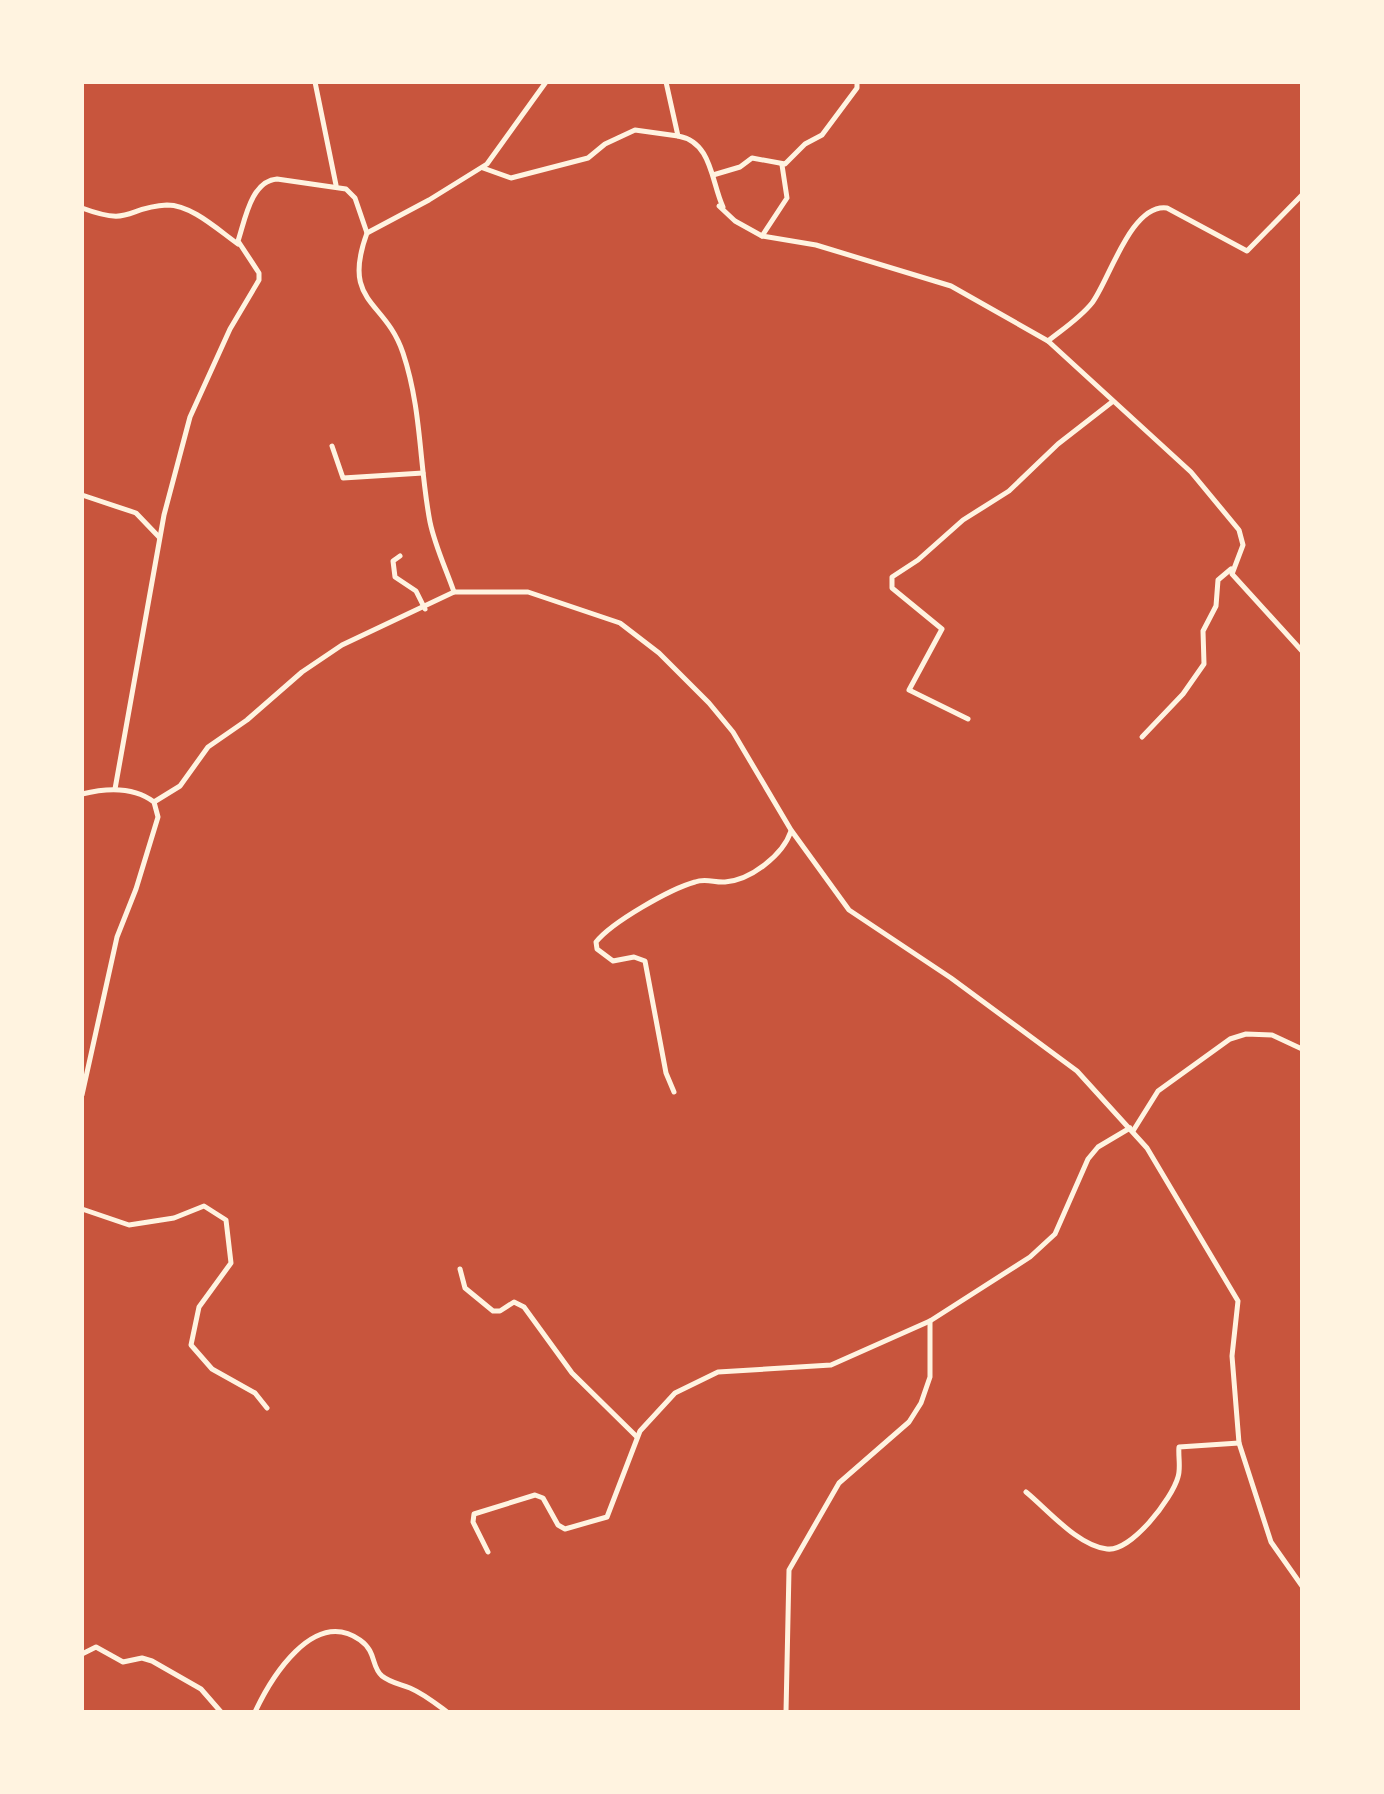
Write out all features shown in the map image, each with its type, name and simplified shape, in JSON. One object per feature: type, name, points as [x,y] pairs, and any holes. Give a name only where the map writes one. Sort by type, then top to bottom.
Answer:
[{"type":"street","points":[[315,82],[336,185]]},
{"type":"street","points":[[367,233],[483,168],[546,82]]},
{"type":"street","points":[[666,82],[678,136]]},
{"type":"street","points":[[782,165],[822,135],[857,88],[857,82]]},
{"type":"street","points":[[483,168],[511,178],[588,158],[605,144],[635,130],[678,136],[700,146],[723,207],[719,206],[735,221],[762,236],[816,245],[951,286],[1048,341],[1191,472],[1239,530],[1243,545],[1231,569],[1218,580],[1216,606],[1203,631],[1204,664],[1183,694],[1142,737]]},
{"type":"street","points":[[713,175],[740,167],[752,158],[782,165]]},
{"type":"street","points":[[762,236],[787,198],[782,165]]},
{"type":"street","points":[[238,244],[255,195],[266,180],[336,185],[355,198],[367,233],[358,264],[360,287],[369,304],[390,326],[403,351],[417,403],[423,473],[433,534],[454,592]]},
{"type":"street","points":[[1048,341],[1089,307],[1121,244],[1157,209],[1167,208],[1247,251],[1302,195]]},
{"type":"street","points":[[82,208],[116,218],[171,206],[203,218],[238,244],[259,273],[259,280],[230,329],[190,417],[159,537],[142,650],[115,789]]},
{"type":"street","points":[[968,719],[909,690],[942,629],[892,588],[892,577],[918,560],[963,520],[1009,491],[1058,444],[1112,402]]},
{"type":"street","points":[[332,446],[343,478],[381,473],[423,473]]},
{"type":"street","points":[[82,495],[136,513],[159,537]]},
{"type":"street","points":[[400,556],[393,561],[395,577],[416,591],[425,609]]},
{"type":"street","points":[[1231,569],[1238,583],[1302,651]]},
{"type":"street","points":[[154,802],[180,786],[208,747],[247,720],[302,672],[342,645],[425,609],[454,592],[528,592],[620,623],[659,653],[733,732],[791,830],[849,910],[1071,1066],[1132,1130],[1159,1167],[1238,1301],[1232,1365],[1239,1443],[1271,1542],[1302,1586]]},
{"type":"street","points":[[82,794],[115,789],[140,793],[154,802],[158,817],[117,937],[82,1095]]},
{"type":"street","points":[[674,1092],[666,1073],[645,961],[634,957],[613,961],[597,949],[596,942],[614,927],[690,883],[705,880],[727,882],[758,868],[780,851],[791,830]]},
{"type":"street","points":[[488,1552],[473,1522],[474,1514],[521,1500],[540,1495],[558,1525],[565,1529],[607,1517],[637,1437],[648,1418],[675,1393],[708,1375],[831,1365],[930,1321],[1030,1257],[1055,1234],[1088,1159],[1098,1147],[1132,1130],[1158,1091],[1230,1039],[1246,1034],[1272,1035],[1302,1049]]},
{"type":"street","points":[[82,1209],[129,1225],[174,1218],[204,1206],[226,1220],[231,1263],[199,1307],[191,1345],[216,1372],[255,1393],[267,1408]]},
{"type":"street","points":[[460,1269],[465,1288],[493,1311],[500,1311],[514,1302],[524,1307],[572,1373],[637,1437]]},
{"type":"street","points":[[786,1712],[789,1570],[839,1483],[909,1422],[921,1403],[930,1377],[930,1321]]},
{"type":"street","points":[[1026,1492],[1093,1545],[1108,1550],[1120,1548],[1143,1530],[1171,1491],[1178,1479],[1179,1447],[1239,1443]]},
{"type":"street","points":[[255,1712],[271,1679],[294,1651],[315,1638],[346,1634],[360,1640],[375,1654],[381,1675],[413,1690],[447,1712]]},
{"type":"street","points":[[82,1654],[96,1647],[123,1662],[145,1658],[201,1689],[221,1712]]}]
